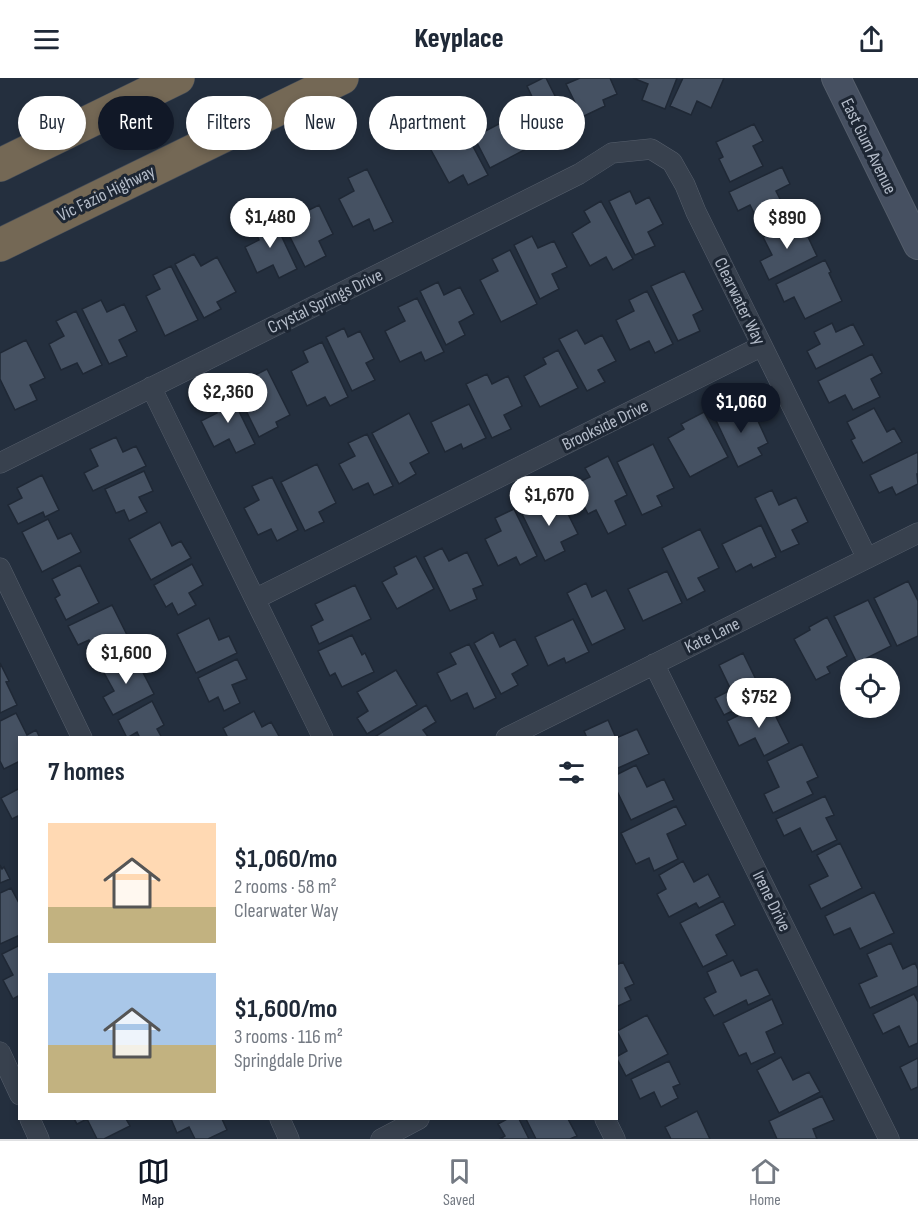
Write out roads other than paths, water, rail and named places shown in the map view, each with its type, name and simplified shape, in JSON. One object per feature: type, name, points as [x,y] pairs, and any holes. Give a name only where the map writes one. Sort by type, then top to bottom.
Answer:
[{"type":"highway","points":[[0,165],[178,78]]},
{"type":"highway","name":"Vic Fazio Highway","points":[[0,245],[342,78]]},
{"type":"street","name":"East Gum Avenue","points":[[836,78],[918,245]]},
{"type":"street","name":"Clearwater Way","points":[[651,149],[672,162],[686,185],[696,212],[867,558]]},
{"type":"street","name":"Crystal Springs Drive","points":[[0,463],[579,174],[612,153],[651,149]]},
{"type":"street","name":"Brookside Drive","points":[[255,599],[762,346]]},
{"type":"street","points":[[151,387],[322,736]]},
{"type":"street","name":"Kate Lane","points":[[510,736],[918,533]]},
{"type":"street","points":[[0,568],[81,736]]},
{"type":"street","name":"Irene Drive","points":[[654,664],[889,1139]]},
{"type":"street","points":[[0,1052],[18,1091]]},
{"type":"street","points":[[30,1120],[39,1139]]},
{"type":"street","points":[[280,1120],[290,1139]]},
{"type":"street","points":[[381,1139],[417,1120]]},
{"type":"street","points":[[606,1120],[615,1139]]}]
